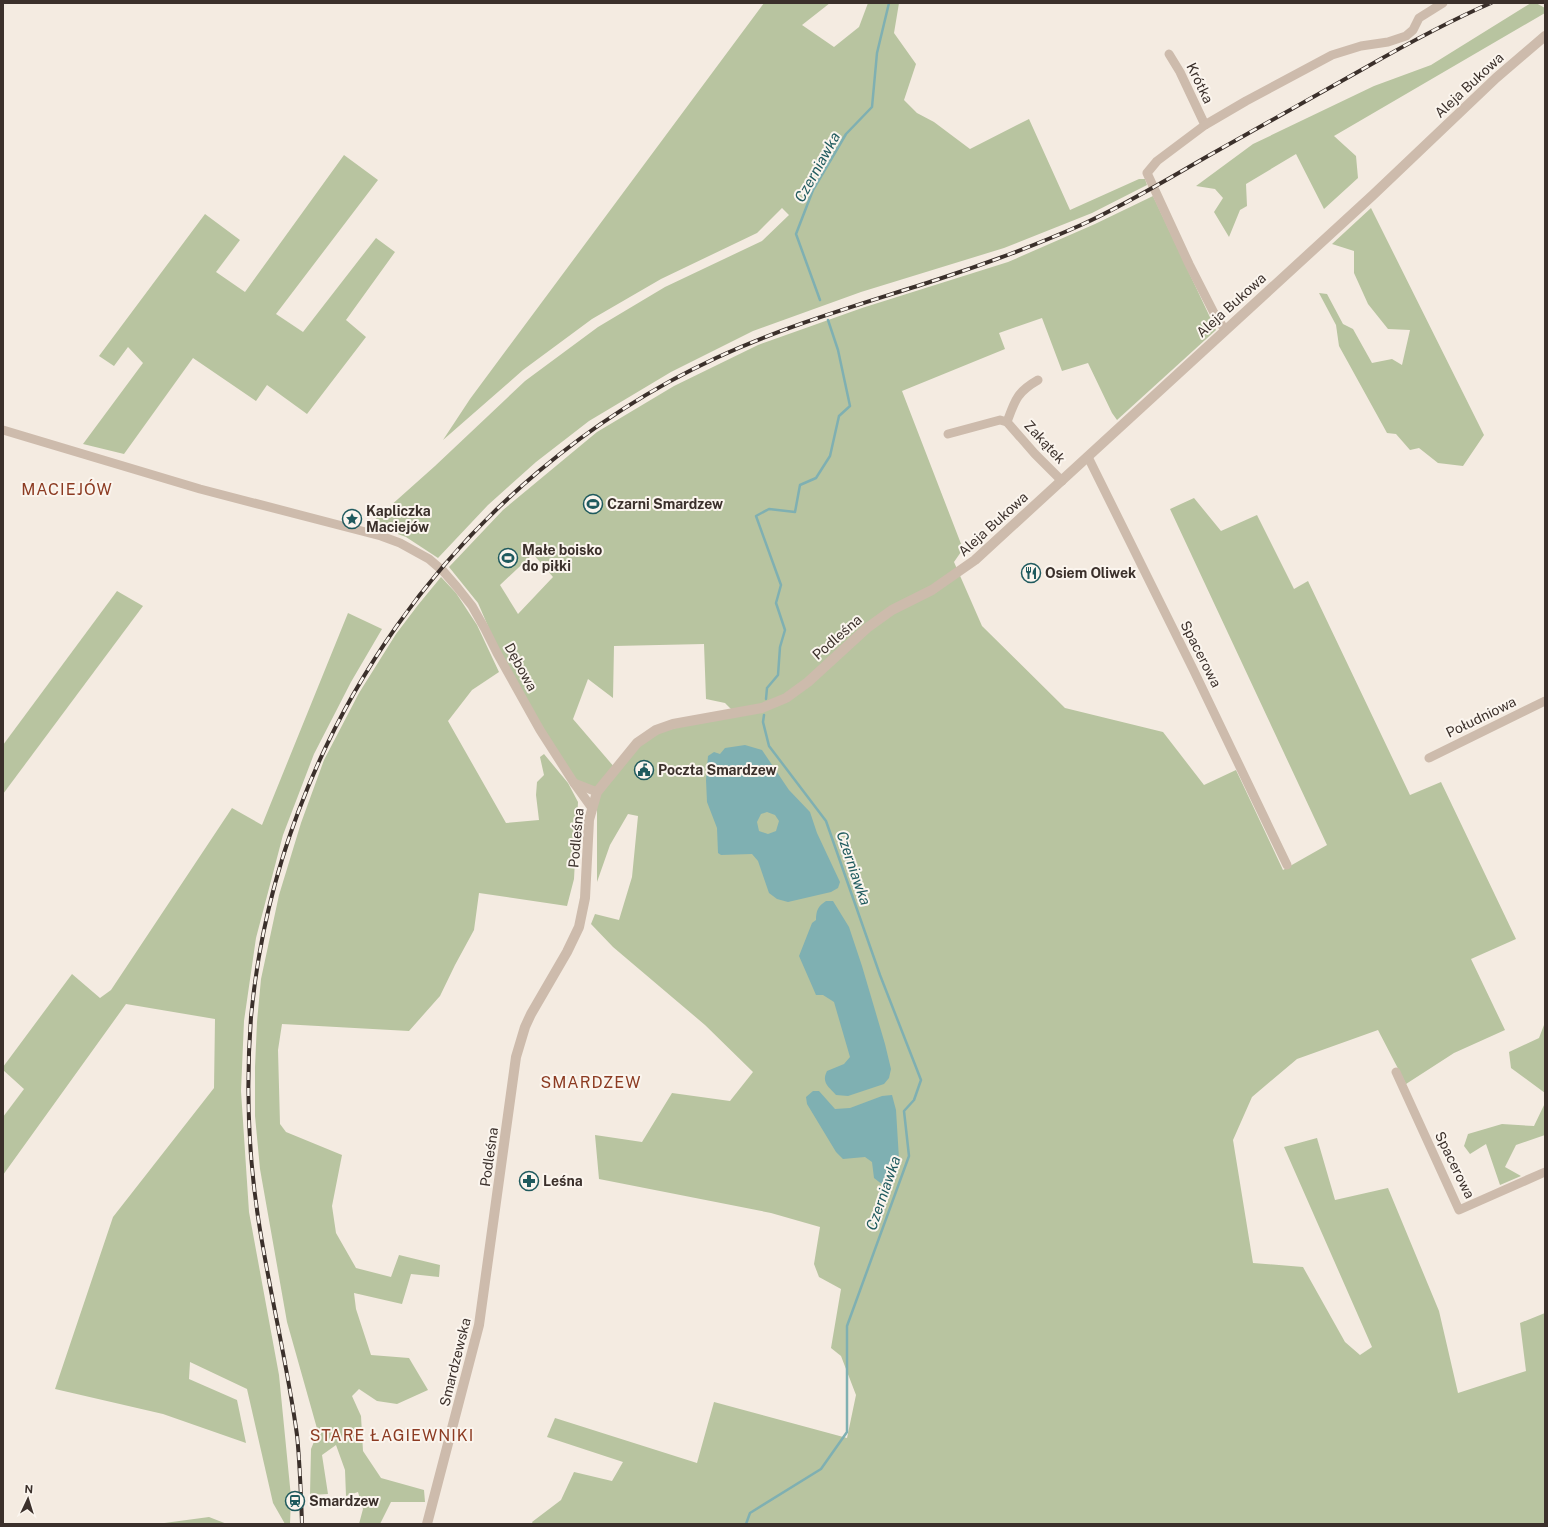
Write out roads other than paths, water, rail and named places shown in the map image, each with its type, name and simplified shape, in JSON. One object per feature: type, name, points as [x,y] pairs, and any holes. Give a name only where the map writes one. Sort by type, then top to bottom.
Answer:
[{"type":"street","points":[[1225,330],[1214,313],[1189,264],[1147,173],[1157,161],[1205,126],[1246,101],[1324,58],[1361,46],[1388,42],[1406,36],[1413,30],[1419,18],[1442,3]]},
{"type":"street","name":"Aleja Bukowa","points":[[932,590],[975,560],[1373,195],[1496,78],[1545,36]]},
{"type":"street","name":"Krótka","points":[[1169,54],[1180,72],[1205,126]]},
{"type":"street","name":"Zakątek","points":[[1007,422],[1017,396],[1024,389],[1038,380]]},
{"type":"street","name":"Zakątek","points":[[948,434],[1000,420],[1007,422],[1035,454],[1062,481]]},
{"type":"street","name":"Dębowa","points":[[3,430],[200,489],[381,536],[414,549],[440,568],[472,606],[540,730],[592,808]]},
{"type":"street","name":"Spacerowa","points":[[1088,457],[1194,669],[1287,866]]},
{"type":"street","name":"Podleśna","points":[[487,1275],[516,1057],[531,1014],[567,952],[579,927],[585,898],[589,820],[597,792],[627,753],[636,743],[648,735],[673,724],[762,708],[786,698],[808,682],[867,628],[908,601],[932,590]]},
{"type":"street","name":"Południowa","points":[[1429,758],[1545,701]]},
{"type":"street","points":[[574,783],[597,792]]},
{"type":"street","name":"Spacerowa","points":[[1396,1072],[1459,1210],[1545,1172]]},
{"type":"street","name":"Smardzewska","points":[[428,1524],[479,1326],[487,1275]]},
{"type":"water","points":[[745,745],[762,750],[789,790],[810,812],[817,833],[840,882],[838,888],[831,892],[788,902],[777,899],[769,893],[758,861],[752,854],[721,855],[718,853],[717,828],[707,802],[706,780],[708,756],[714,752],[720,754],[725,748]],"holes":[[[767,812],[775,815],[779,821],[776,831],[768,834],[759,831],[757,822],[761,814]]]},
{"type":"water","points":[[826,901],[833,901],[849,927],[862,966],[891,1069],[889,1078],[884,1084],[848,1096],[836,1095],[825,1082],[825,1075],[827,1071],[844,1064],[850,1057],[834,1002],[823,995],[816,995],[799,956],[812,923],[816,920],[818,909]]},
{"type":"water","points":[[813,1091],[819,1091],[835,1109],[850,1108],[882,1096],[892,1095],[896,1110],[899,1159],[897,1174],[891,1185],[883,1185],[874,1178],[872,1162],[865,1157],[843,1159],[836,1152],[807,1104],[806,1097]]},
{"type":"waterway","name":"Czerniawka","points":[[820,300],[796,234],[813,190],[846,134],[872,107],[877,53],[889,3]]},
{"type":"waterway","name":"Czerniawka","points":[[766,699],[767,688],[778,675],[780,647],[785,630],[776,603],[781,585],[756,516],[769,509],[795,512],[800,485],[816,478],[830,456],[839,416],[850,406],[838,350],[828,320]]},
{"type":"waterway","name":"Czerniawka","points":[[746,1524],[750,1513],[821,1469],[847,1432],[847,1326],[909,1156],[904,1111],[914,1100],[921,1080],[880,975],[826,821],[769,746],[763,722],[764,715]]},
{"type":"railway","points":[[302,1524],[297,1435],[262,1244],[252,1167],[248,1092],[251,1017],[268,912],[298,812],[342,716],[396,626],[462,545],[538,472],[623,409],[716,358],[770,335],[991,261],[1081,225],[1145,192],[1410,43],[1491,3]]},
{"type":"place","name":"Czarni Smardzew","points":[[593,504]]},
{"type":"place","name":"Kapliczka Maciejów","points":[[352,519]]},
{"type":"place","name":"Małe boisko do piłki","points":[[508,558]]},
{"type":"place","name":"Osiem Oliwek","points":[[1031,573]]},
{"type":"place","name":"Poczta Smardzew","points":[[644,770]]},
{"type":"place","name":"Leśna","points":[[529,1181]]},
{"type":"place","name":"Smardzew","points":[[295,1501]]},
{"type":"district","name":"MACIEJÓW","points":[[67,489]]},
{"type":"district","name":"SMARDZEW","points":[[591,1082]]},
{"type":"district","name":"STARE ŁAGIEWNIKI","points":[[392,1435]]}]
